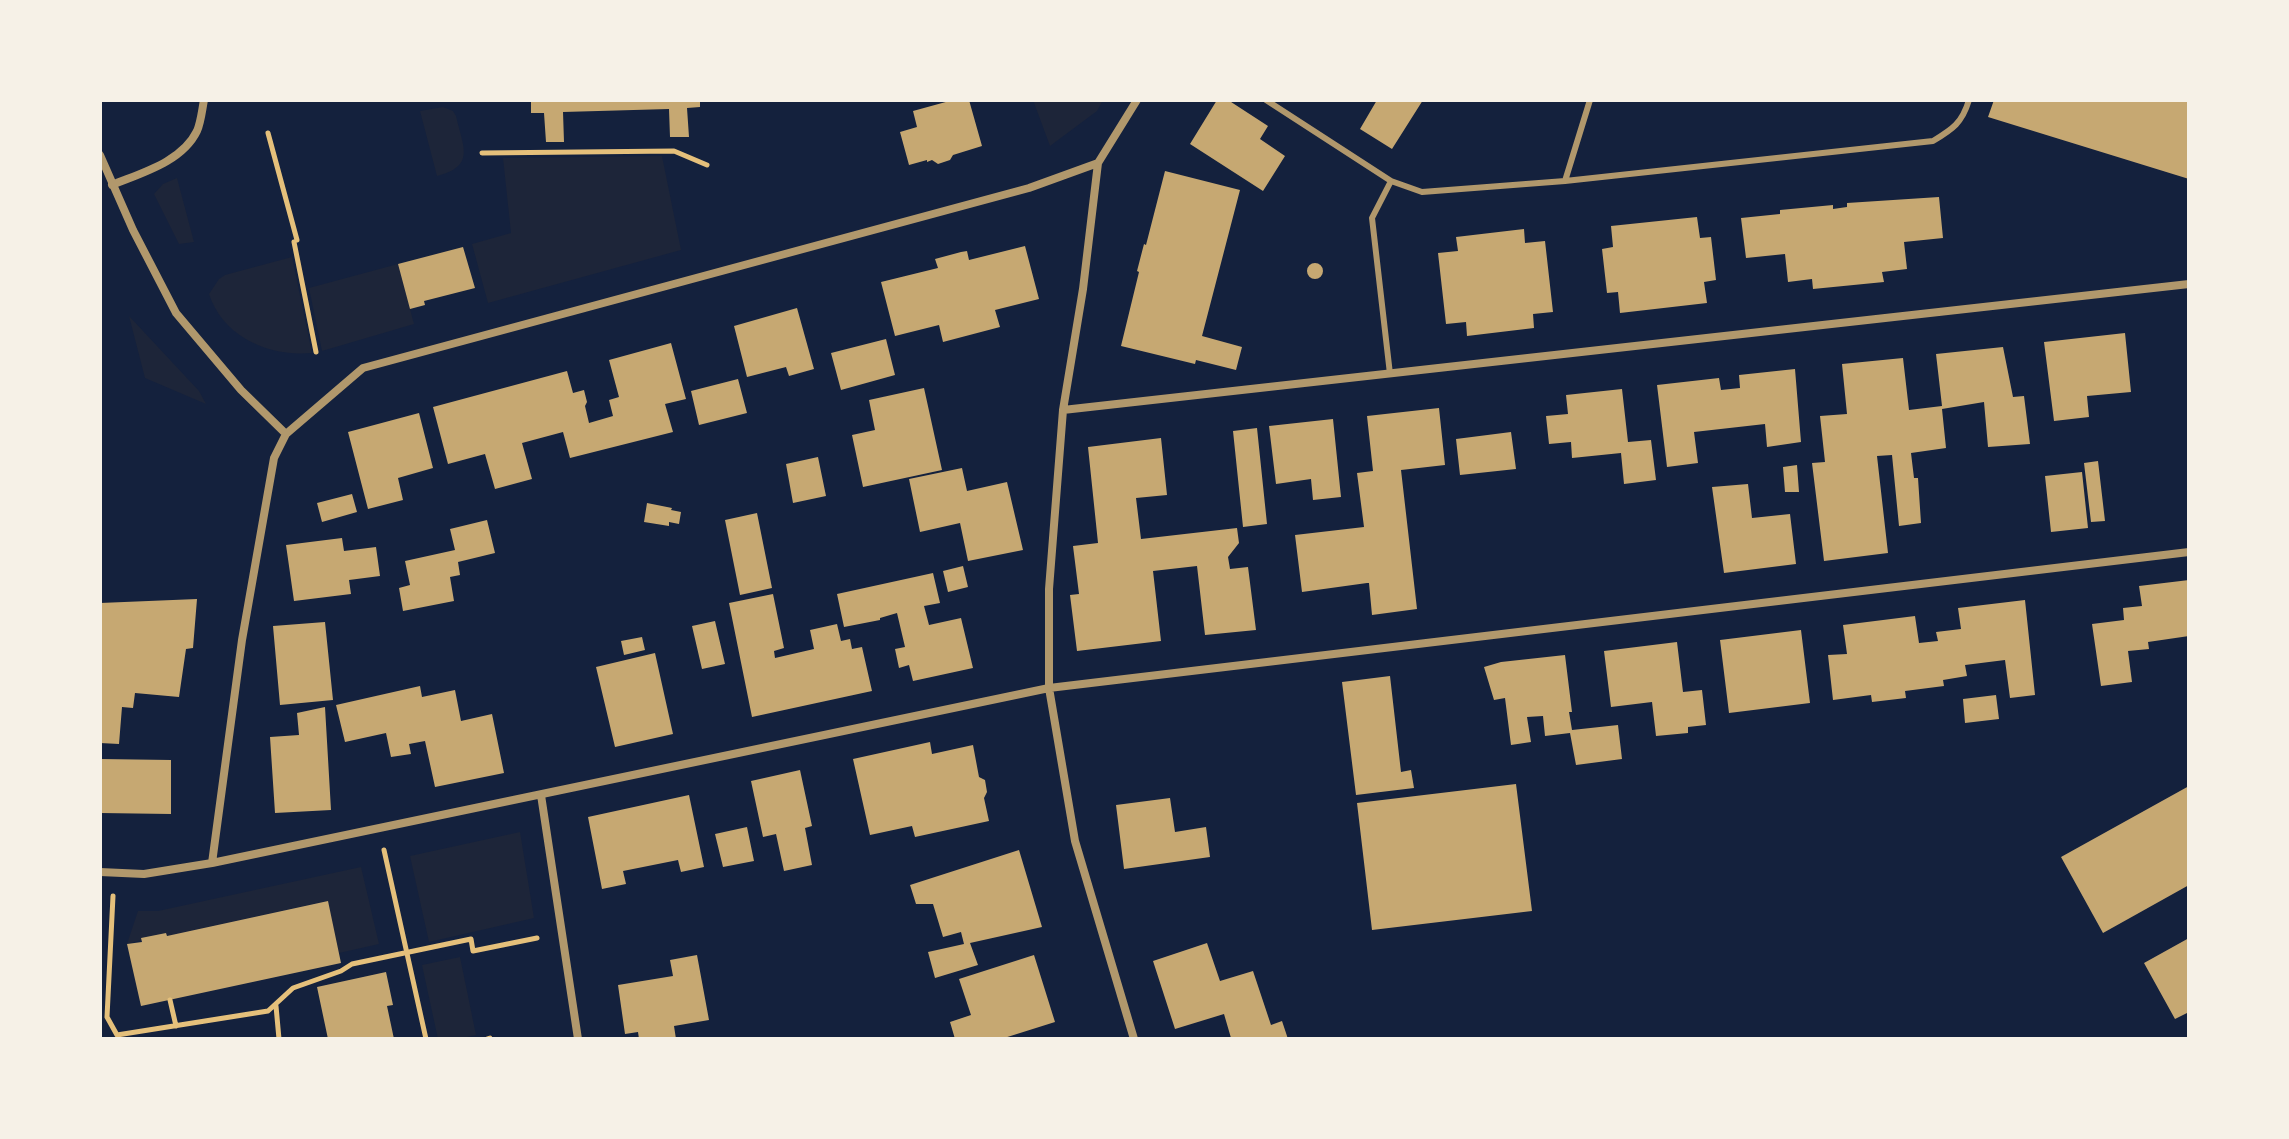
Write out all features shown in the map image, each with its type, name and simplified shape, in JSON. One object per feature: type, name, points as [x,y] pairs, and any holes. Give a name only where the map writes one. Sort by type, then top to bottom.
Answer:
[{"type":"street","points":[[112,185],[152,169],[186,146],[196,132],[204,100]]},
{"type":"street","points":[[1134,1039],[1075,841],[1049,688],[1049,589],[1063,410],[1083,289],[1098,163],[1137,100]]},
{"type":"street","points":[[100,155],[176,313],[241,390],[286,434]]},
{"type":"street","points":[[212,863],[240,655],[274,458],[286,434],[363,368],[1029,188],[1098,163]]},
{"type":"street","points":[[1063,410],[2189,284]]},
{"type":"street","points":[[100,872],[144,874],[212,863],[1049,688],[2189,552]]},
{"type":"street","points":[[541,795],[578,1039]]},
{"type":"lane","points":[[1266,100],[1391,181],[1422,192],[1565,181],[1933,141],[1953,129],[1965,114],[1969,100]]},
{"type":"lane","points":[[1565,181],[1590,100]]},
{"type":"lane","points":[[1390,374],[1372,218],[1391,181]]},
{"type":"path","points":[[268,133],[296,241],[316,352]]},
{"type":"path","points":[[482,153],[531,155],[674,151],[707,165]]},
{"type":"path","points":[[379,829],[426,1039]]},
{"type":"path","points":[[114,873],[107,1017],[117,1035],[268,1011],[293,988],[352,964],[471,939],[473,951],[537,938]]},
{"type":"path","points":[[170,1000],[176,1026]]},
{"type":"path","points":[[276,1005],[279,1039]]},
{"type":"shaded area","points":[[1033,100],[1103,100],[1097,111],[1050,146]]},
{"type":"shaded area","points":[[443,107],[453,111],[456,116],[464,154],[457,167],[437,176],[420,111]]},
{"type":"shaded area","points":[[662,156],[681,250],[488,303],[472,244],[511,233],[503,158]]},
{"type":"shaded area","points":[[177,178],[194,242],[179,244],[154,194],[163,184]]},
{"type":"shaded area","points":[[292,257],[312,353],[280,352],[236,333],[216,309],[209,294],[225,275]]},
{"type":"shaded area","points":[[398,264],[414,324],[322,351],[309,288]]},
{"type":"shaded area","points":[[129,316],[199,391],[206,404],[145,378]]},
{"type":"shaded area","points":[[520,832],[534,918],[429,942],[410,856]]},
{"type":"shaded area","points":[[361,867],[379,944],[339,953],[327,901],[167,936],[166,933],[127,944],[138,911],[158,911]]},
{"type":"shaded area","points":[[460,957],[476,1035],[438,1039],[422,965]]},
{"type":"building","points":[[531,100],[700,100],[700,107],[687,108],[689,137],[670,137],[669,109],[563,112],[564,142],[546,142],[544,113],[531,113]]},
{"type":"building","points":[[953,100],[969,100],[982,146],[953,155],[950,160],[938,164],[927,160],[909,165],[900,132],[917,127],[913,111]]},
{"type":"building","points":[[1217,100],[1228,100],[1268,126],[1260,139],[1285,156],[1263,191],[1190,144]]},
{"type":"building","points":[[1377,100],[1423,100],[1392,149],[1360,129]]},
{"type":"building","points":[[1994,100],[2189,100],[2189,179],[1988,117]]},
{"type":"building","points":[[1165,171],[1240,190],[1202,336],[1242,347],[1236,370],[1196,360],[1195,364],[1121,346],[1137,271]]},
{"type":"building","points":[[1939,197],[1943,238],[1904,242],[1907,269],[1882,272],[1884,282],[1813,289],[1812,279],[1788,282],[1785,254],[1746,258],[1741,218],[1780,214],[1780,210],[1833,205],[1833,209],[1847,207],[1847,203]]},
{"type":"building","points":[[1697,217],[1700,238],[1711,237],[1716,280],[1704,282],[1707,303],[1620,313],[1618,292],[1607,293],[1602,249],[1613,247],[1611,226]]},
{"type":"building","points":[[1524,229],[1525,243],[1545,241],[1553,312],[1533,314],[1534,328],[1467,336],[1466,322],[1446,324],[1438,253],[1458,251],[1456,237]]},
{"type":"building","points":[[1025,246],[1039,299],[995,310],[1000,327],[943,342],[939,325],[895,336],[881,282],[938,268],[935,259],[961,252],[967,251],[969,260]]},
{"type":"building","points":[[463,247],[475,288],[424,301],[425,305],[410,309],[398,264]]},
{"type":"building","points":[[1315,263],[1323,271],[1315,279],[1307,271]]},
{"type":"building","points":[[797,308],[814,369],[789,376],[786,367],[747,377],[734,326]]},
{"type":"building","points":[[2125,333],[2131,392],[2087,396],[2089,417],[2054,421],[2044,342]]},
{"type":"building","points":[[886,339],[895,375],[841,390],[831,353]]},
{"type":"building","points":[[671,343],[686,399],[665,404],[673,432],[570,458],[563,432],[522,443],[532,479],[495,489],[485,454],[448,464],[433,407],[567,371],[573,393],[584,390],[589,423],[613,416],[609,400],[619,397],[609,360]]},
{"type":"building","points":[[2003,347],[2013,397],[2024,396],[2030,444],[1988,447],[1984,402],[1942,409],[1946,448],[1911,453],[1914,478],[1918,478],[1921,523],[1899,526],[1892,455],[1877,456],[1888,553],[1824,561],[1812,463],[1825,462],[1820,416],[1847,414],[1842,364],[1903,358],[1909,410],[1942,406],[1936,354]]},
{"type":"building","points":[[1795,369],[1801,442],[1767,447],[1765,424],[1694,432],[1698,463],[1667,467],[1657,385],[1719,378],[1721,390],[1740,388],[1739,375]]},
{"type":"building","points":[[738,379],[747,413],[699,425],[691,391]]},
{"type":"building","points":[[924,388],[942,470],[863,487],[852,435],[875,430],[869,400]]},
{"type":"building","points":[[1622,389],[1628,442],[1651,440],[1656,480],[1624,484],[1621,453],[1572,458],[1571,442],[1549,444],[1546,416],[1568,414],[1566,395]]},
{"type":"building","points":[[1439,408],[1445,465],[1401,470],[1417,609],[1372,615],[1369,583],[1302,592],[1295,535],[1364,527],[1357,473],[1373,471],[1367,416]]},
{"type":"building","points":[[419,413],[433,468],[398,478],[403,500],[368,509],[348,432]]},
{"type":"building","points":[[1333,419],[1341,497],[1313,500],[1311,479],[1276,484],[1269,426]]},
{"type":"building","points":[[1257,428],[1267,524],[1243,527],[1233,431]]},
{"type":"building","points":[[1511,432],[1516,469],[1460,475],[1456,439]]},
{"type":"building","points":[[1161,438],[1167,495],[1136,498],[1141,539],[1237,528],[1239,543],[1228,557],[1230,569],[1248,567],[1256,630],[1205,635],[1197,566],[1153,571],[1161,641],[1077,651],[1070,595],[1079,594],[1073,546],[1098,543],[1088,447]]},
{"type":"building","points":[[818,457],[826,496],[793,503],[786,464]]},
{"type":"building","points":[[2098,461],[2105,521],[2091,522],[2084,463]]},
{"type":"building","points":[[1797,465],[1799,492],[1785,492],[1783,467]]},
{"type":"building","points":[[962,468],[967,491],[1007,482],[1023,550],[968,561],[960,523],[920,532],[909,479]]},
{"type":"building","points":[[2082,472],[2088,528],[2051,532],[2045,476]]},
{"type":"building","points":[[1748,484],[1752,518],[1790,514],[1796,564],[1724,573],[1712,487]]},
{"type":"building","points":[[352,494],[357,512],[322,522],[317,503]]},
{"type":"building","points":[[647,503],[681,512],[679,524],[669,522],[669,526],[644,522]]},
{"type":"building","points":[[757,513],[772,588],[740,595],[725,520]]},
{"type":"building","points":[[487,520],[495,553],[458,562],[460,575],[450,577],[454,601],[403,611],[399,588],[410,585],[405,561],[455,550],[450,529]]},
{"type":"building","points":[[342,538],[344,551],[376,547],[380,576],[349,580],[351,594],[294,601],[286,545]]},
{"type":"building","points":[[963,566],[968,587],[948,592],[943,571]]},
{"type":"building","points":[[933,573],[940,603],[924,606],[929,625],[961,618],[973,668],[913,681],[909,665],[899,668],[895,649],[905,647],[897,613],[880,620],[844,627],[837,594]]},
{"type":"building","points":[[2189,580],[2189,636],[2148,642],[2149,649],[2128,651],[2132,682],[2101,686],[2092,624],[2124,620],[2123,608],[2142,606],[2139,586]]},
{"type":"building","points":[[773,594],[784,648],[774,651],[775,658],[814,649],[810,630],[837,624],[841,641],[850,639],[852,649],[862,647],[872,691],[752,717],[729,603]]},
{"type":"building","points":[[197,599],[193,648],[186,649],[179,697],[135,693],[133,708],[122,707],[119,744],[100,743],[100,603]]},
{"type":"building","points":[[2025,600],[2035,695],[2010,698],[2005,660],[1965,665],[1967,676],[1943,680],[1944,686],[1905,691],[1906,698],[1872,702],[1871,695],[1833,700],[1828,655],[1847,654],[1843,625],[1915,616],[1919,643],[1938,641],[1936,632],[1961,629],[1958,608]]},
{"type":"building","points":[[715,621],[725,664],[702,669],[692,626]]},
{"type":"building","points":[[325,622],[333,700],[280,705],[273,626]]},
{"type":"building","points":[[1801,630],[1810,703],[1729,713],[1720,640]]},
{"type":"building","points":[[642,637],[645,650],[624,655],[621,641]]},
{"type":"building","points":[[1677,642],[1683,692],[1702,690],[1706,725],[1688,727],[1688,733],[1656,736],[1652,702],[1611,707],[1604,651]]},
{"type":"building","points":[[655,653],[673,734],[615,747],[596,667]]},
{"type":"building","points":[[1565,655],[1572,730],[1618,725],[1622,759],[1576,765],[1570,733],[1545,736],[1543,716],[1527,717],[1531,742],[1511,745],[1505,698],[1494,700],[1484,667],[1501,662]]},
{"type":"building","points":[[1390,676],[1401,772],[1411,770],[1414,788],[1356,795],[1342,682]]},
{"type":"building","points":[[420,686],[422,697],[455,690],[461,721],[492,714],[504,773],[435,787],[425,741],[409,744],[411,754],[391,757],[386,733],[345,742],[336,705]]},
{"type":"building","points":[[1996,695],[1999,719],[1965,723],[1963,699]]},
{"type":"building","points":[[325,707],[331,810],[275,813],[270,737],[299,735],[297,713]]},
{"type":"building","points":[[930,742],[932,754],[973,745],[979,777],[985,780],[987,792],[984,798],[989,821],[915,837],[912,826],[870,835],[853,759]]},
{"type":"building","points":[[100,759],[171,760],[171,814],[100,813]]},
{"type":"building","points":[[800,770],[812,826],[805,828],[812,865],[784,871],[776,834],[763,837],[751,781]]},
{"type":"building","points":[[1516,784],[1532,911],[1372,930],[1357,803]]},
{"type":"building","points":[[2189,786],[2189,885],[2103,933],[2061,857]]},
{"type":"building","points":[[689,795],[704,867],[681,872],[678,860],[623,871],[626,884],[602,889],[588,817]]},
{"type":"building","points":[[1170,798],[1175,832],[1206,827],[1210,857],[1124,869],[1116,805]]},
{"type":"building","points":[[747,827],[754,861],[723,867],[715,834]]},
{"type":"building","points":[[1019,850],[1042,927],[970,943],[978,965],[935,978],[928,952],[964,944],[961,932],[943,937],[933,904],[916,904],[910,885]]},
{"type":"building","points":[[328,901],[341,963],[141,1006],[127,944],[142,942],[141,938],[166,933],[167,936]]},
{"type":"building","points":[[2189,938],[2189,1012],[2175,1019],[2144,963]]},
{"type":"building","points":[[1207,943],[1220,981],[1253,971],[1271,1025],[1282,1021],[1288,1039],[1231,1038],[1224,1014],[1175,1029],[1153,961]]},
{"type":"building","points":[[697,955],[709,1020],[674,1026],[676,1039],[639,1039],[638,1032],[625,1034],[618,985],[673,976],[670,960]]},
{"type":"building","points":[[1034,955],[1055,1022],[1001,1039],[955,1039],[950,1022],[971,1015],[959,979]]},
{"type":"building","points":[[386,972],[393,1005],[387,1006],[394,1039],[328,1039],[317,987]]}]
